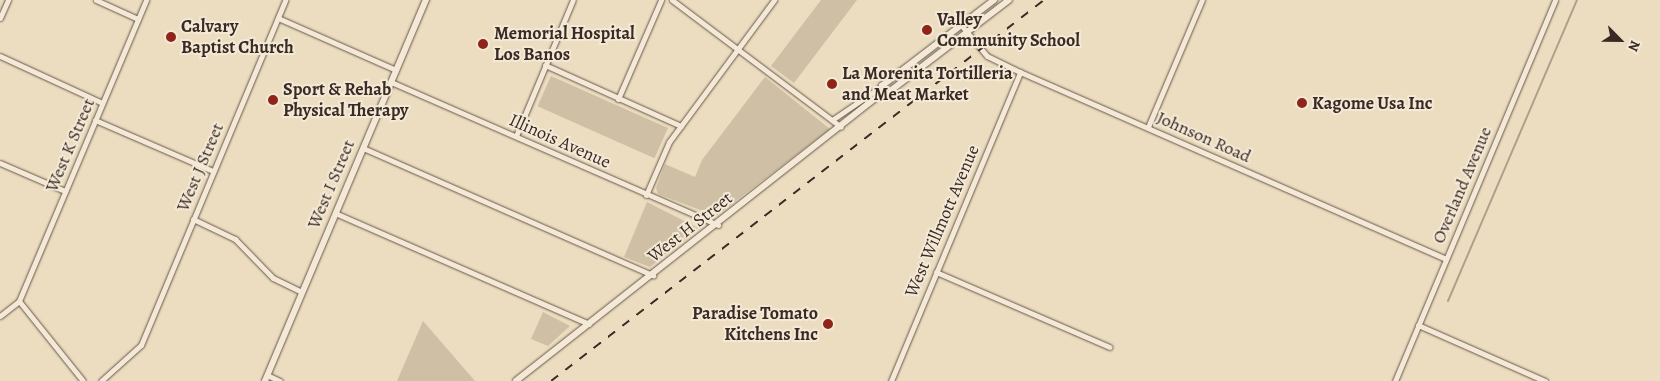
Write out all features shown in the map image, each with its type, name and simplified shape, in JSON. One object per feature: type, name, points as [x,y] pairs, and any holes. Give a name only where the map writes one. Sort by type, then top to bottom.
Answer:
[{"type":"street","points":[[0,18],[8,0]]},
{"type":"street","points":[[96,0],[138,19]]},
{"type":"street","name":"West K Street","points":[[19,300],[146,0]]},
{"type":"street","name":"West J Street","points":[[101,381],[141,345],[285,0]]},
{"type":"street","name":"West I Street","points":[[266,378],[426,0]]},
{"type":"street","points":[[516,136],[573,0]]},
{"type":"street","points":[[618,99],[662,0]]},
{"type":"street","points":[[672,0],[841,127]]},
{"type":"street","points":[[646,195],[665,148],[774,0]]},
{"type":"street","points":[[832,120],[882,86],[994,0]]},
{"type":"street","name":"West H Street","points":[[516,381],[718,225],[881,94],[889,92],[1009,0]]},
{"type":"street","points":[[1148,127],[1202,0]]},
{"type":"street","name":"Overland Avenue","points":[[1395,381],[1555,0]]},
{"type":"street","points":[[278,18],[396,70]]},
{"type":"street","name":"Johnson Road","points":[[961,25],[987,56],[1020,72],[1446,259]]},
{"type":"street","points":[[0,56],[102,103]]},
{"type":"street","points":[[545,65],[681,126]]},
{"type":"street","name":"West Willmott Avenue","points":[[890,381],[1020,72]]},
{"type":"street","name":"Illinois Avenue","points":[[391,82],[718,225]]},
{"type":"street","points":[[881,94],[882,86]]},
{"type":"street","points":[[95,120],[213,171]]},
{"type":"street","points":[[363,148],[653,275]]},
{"type":"street","points":[[0,163],[65,191]]},
{"type":"street","points":[[335,213],[589,324]]},
{"type":"street","points":[[193,219],[235,239],[273,278],[302,292]]},
{"type":"street","points":[[936,272],[1109,347]]},
{"type":"street","points":[[0,316],[19,300],[83,381]]},
{"type":"street","points":[[1418,325],[1545,381]]},
{"type":"street","points":[[266,378],[280,381]]},
{"type":"shaded area","points":[[821,0],[857,0],[794,83],[771,66]]},
{"type":"shaded area","points":[[551,76],[668,128],[655,158],[538,106]]},
{"type":"shaded area","points":[[765,77],[830,129],[716,216],[658,194],[656,188],[665,164],[695,177],[702,160]]},
{"type":"shaded area","points":[[647,202],[698,228],[650,267],[624,257]]},
{"type":"shaded area","points":[[543,312],[570,326],[548,346],[531,339]]},
{"type":"shaded area","points":[[423,321],[475,381],[397,381]]},
{"type":"waterway","points":[[1448,301],[1577,0]]},
{"type":"railway","points":[[551,381],[1044,0]]},
{"type":"place","name":"Valley Community School","points":[[927,30]]},
{"type":"place","name":"Calvary Baptist Church","points":[[171,37]]},
{"type":"place","name":"Memorial Hospital Los Banos","points":[[483,44]]},
{"type":"place","name":"La Morenita Tortilleria and Meat Market","points":[[832,84]]},
{"type":"place","name":"Sport & Rehab Physical Therapy","points":[[273,100]]},
{"type":"place","name":"Kagome Usa Inc","points":[[1302,103]]},
{"type":"place","name":"Paradise Tomato Kitchens Inc","points":[[828,324]]}]
